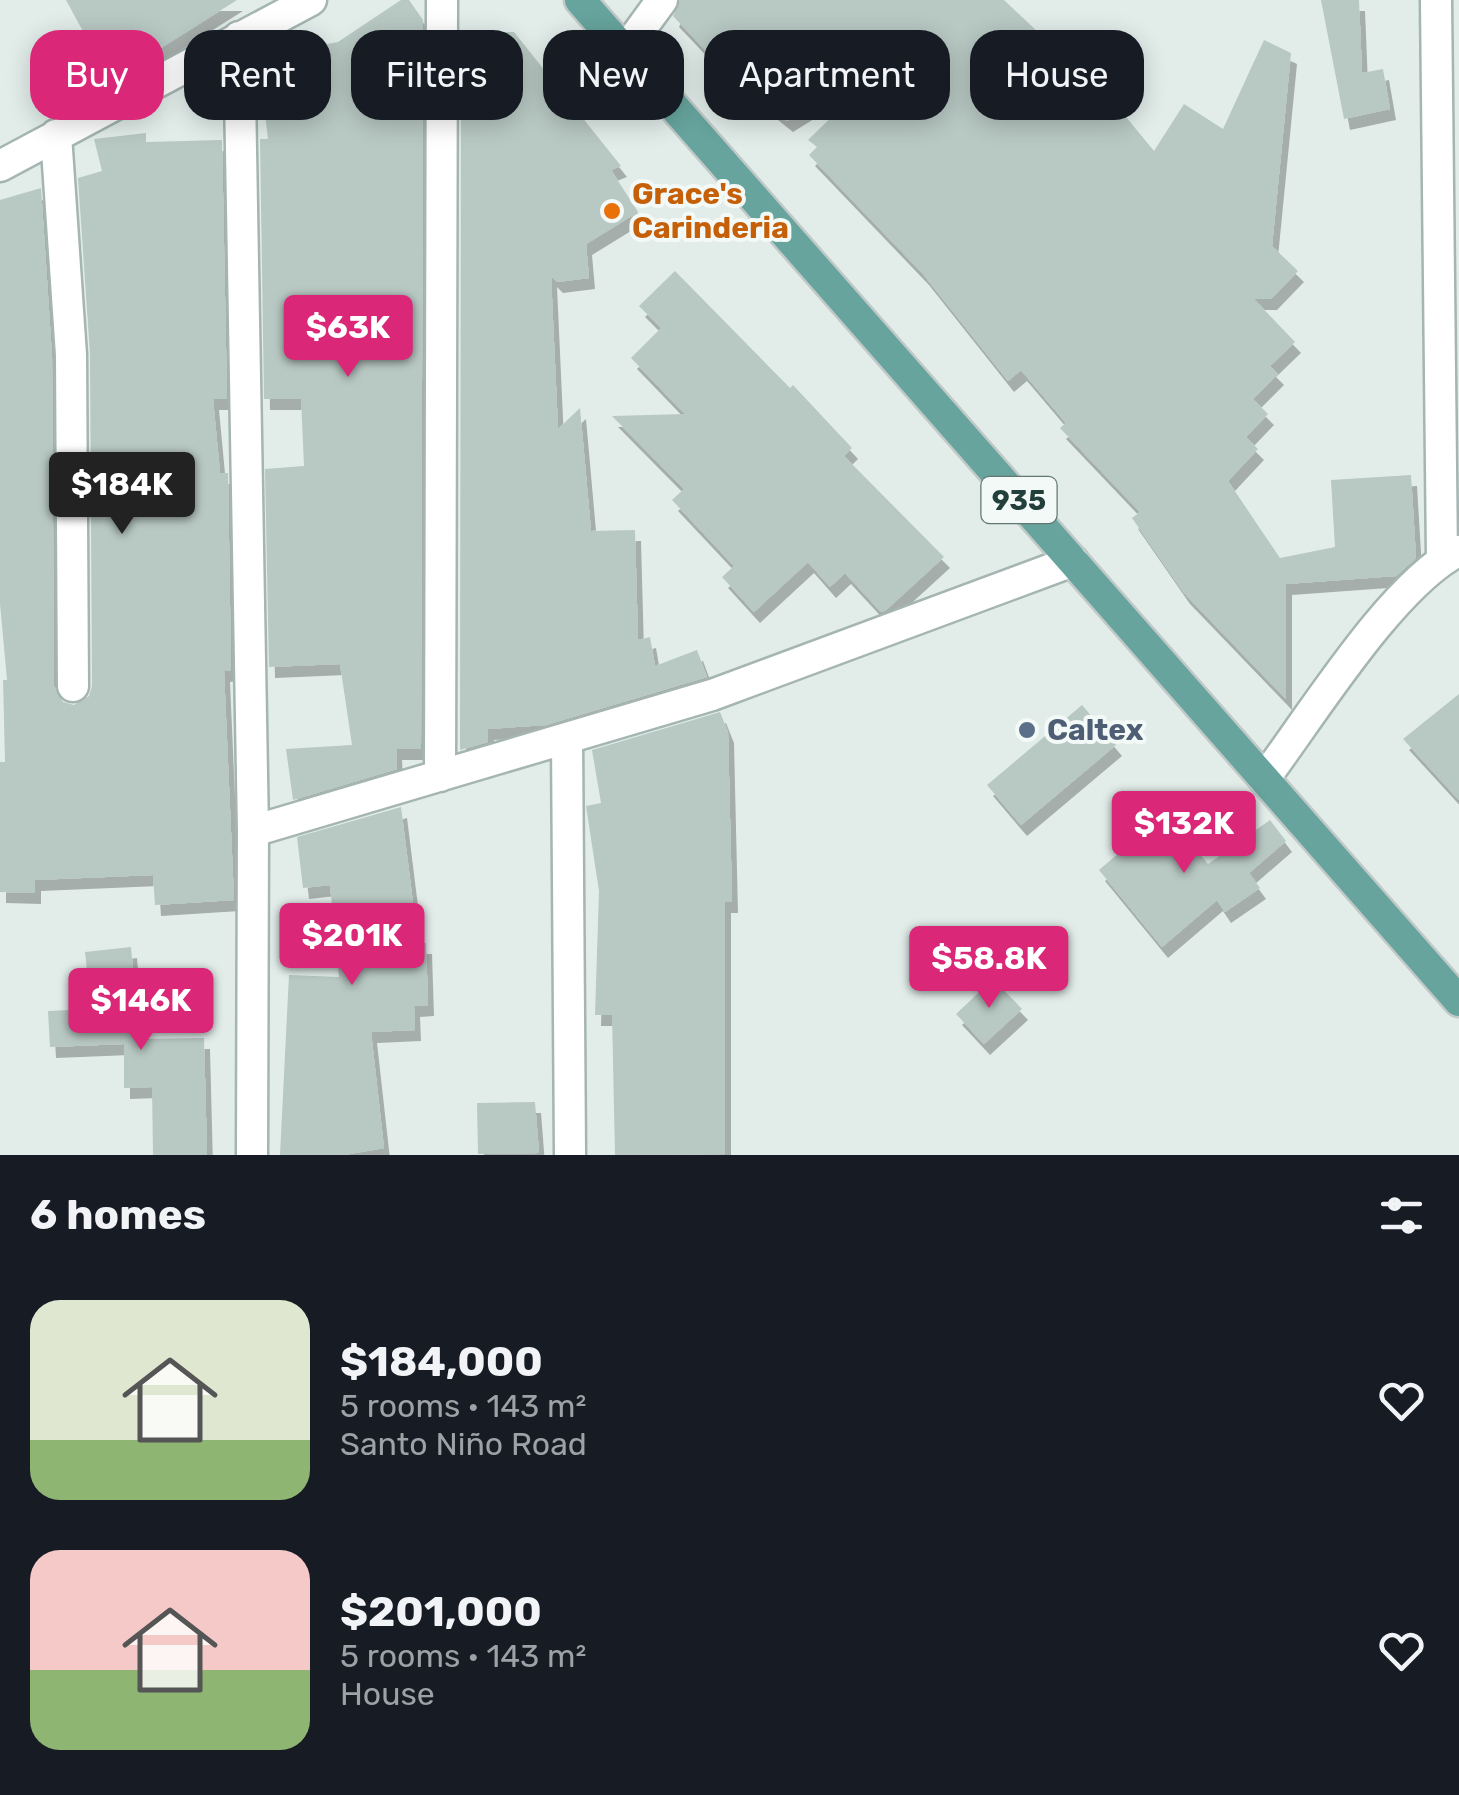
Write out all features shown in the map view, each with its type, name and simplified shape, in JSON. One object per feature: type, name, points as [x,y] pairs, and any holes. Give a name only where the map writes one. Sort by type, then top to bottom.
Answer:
[{"type":"main road","name":"935","points":[[580,0],[605,30]]},
{"type":"main road","name":"935","points":[[684,120],[1459,1001]]},
{"type":"street","points":[[253,30],[312,0]]},
{"type":"street","points":[[440,776],[442,0]]},
{"type":"street","points":[[640,30],[662,0]]},
{"type":"street","points":[[1264,778],[1399,598],[1450,555],[1436,0]]},
{"type":"street","points":[[0,166],[184,67]]},
{"type":"street","points":[[241,120],[254,831],[252,1155]]},
{"type":"street","points":[[56,136],[72,355],[73,686]]},
{"type":"street","points":[[254,831],[712,695],[1073,562]]},
{"type":"street","points":[[567,739],[570,1155]]},
{"type":"building","points":[[66,0],[237,0],[164,46],[164,30],[82,30]]},
{"type":"building","points":[[401,0],[409,0],[423,20],[423,30],[356,30]]},
{"type":"building","points":[[680,0],[1004,0],[1036,30],[970,30],[970,120],[1129,120],[1154,151],[1184,104],[1223,129],[1264,40],[1291,53],[1272,246],[1298,271],[1271,299],[1254,299],[1295,342],[1270,366],[1278,374],[1253,399],[1268,414],[1246,437],[1258,449],[1228,481],[1280,558],[1335,547],[1331,480],[1411,475],[1416,558],[1396,576],[1286,584],[1286,699],[1184,593],[1132,518],[1140,512],[1060,428],[1066,423],[1021,370],[1008,381],[923,274],[809,155],[817,147],[808,140],[828,120],[950,120],[950,30],[704,30],[704,49],[673,16]]},
{"type":"building","points":[[1321,0],[1359,0],[1362,73],[1383,69],[1390,109],[1344,119]]},
{"type":"building","points":[[351,33],[351,120],[423,120],[421,749],[396,749],[397,769],[293,800],[286,749],[352,745],[340,664],[269,667],[265,469],[304,466],[301,399],[264,399],[260,139],[268,139],[266,120],[331,120],[331,43]]},
{"type":"building","points":[[523,43],[543,68],[543,120],[584,120],[621,166],[611,170],[638,212],[586,244],[589,278],[557,282],[551,276],[558,429],[580,408],[591,531],[635,530],[638,640],[650,637],[655,666],[697,650],[707,677],[546,725],[488,729],[488,742],[460,750],[461,120],[523,120]]},
{"type":"building","points":[[146,133],[146,142],[222,140],[227,399],[213,399],[220,473],[228,473],[231,670],[224,671],[234,900],[155,905],[153,875],[35,880],[35,893],[0,892],[0,762],[5,762],[3,680],[7,680],[0,604],[0,200],[41,188],[52,356],[54,686],[63,702],[74,705],[89,696],[92,686],[90,354],[78,178],[102,171],[94,139]]},
{"type":"building","points":[[675,271],[790,388],[793,385],[852,448],[844,456],[944,557],[886,610],[881,612],[845,573],[830,587],[808,562],[754,612],[722,577],[734,566],[672,500],[684,489],[612,416],[685,414],[631,358],[661,328],[639,306]]},
{"type":"building","points":[[1459,694],[1459,800],[1403,739]]},
{"type":"building","points":[[1082,705],[1116,745],[1021,825],[987,785]]},
{"type":"building","points":[[720,712],[728,732],[732,902],[725,902],[725,1154],[615,1155],[612,1015],[595,1015],[599,891],[586,806],[601,803],[592,750]]},
{"type":"building","points":[[401,807],[418,943],[426,943],[428,1005],[414,1006],[415,1030],[371,1032],[384,1148],[344,1155],[280,1155],[289,975],[339,977],[330,885],[303,888],[297,837]]},
{"type":"building","points":[[1166,813],[1208,864],[1270,820],[1286,841],[1249,873],[1260,888],[1225,912],[1217,900],[1162,947],[1099,870]]},
{"type":"building","points":[[131,947],[139,1039],[204,1038],[207,1155],[153,1155],[152,1087],[124,1088],[124,1044],[50,1047],[48,1011],[91,1009],[85,952]]},
{"type":"building","points":[[993,979],[1022,1009],[984,1044],[956,1014]]},
{"type":"building","points":[[535,1102],[539,1153],[478,1154],[477,1103]]},
{"type":"place","name":"Grace's Carinderia","points":[[612,211]]},
{"type":"place","name":"Caltex","points":[[1027,730]]}]
